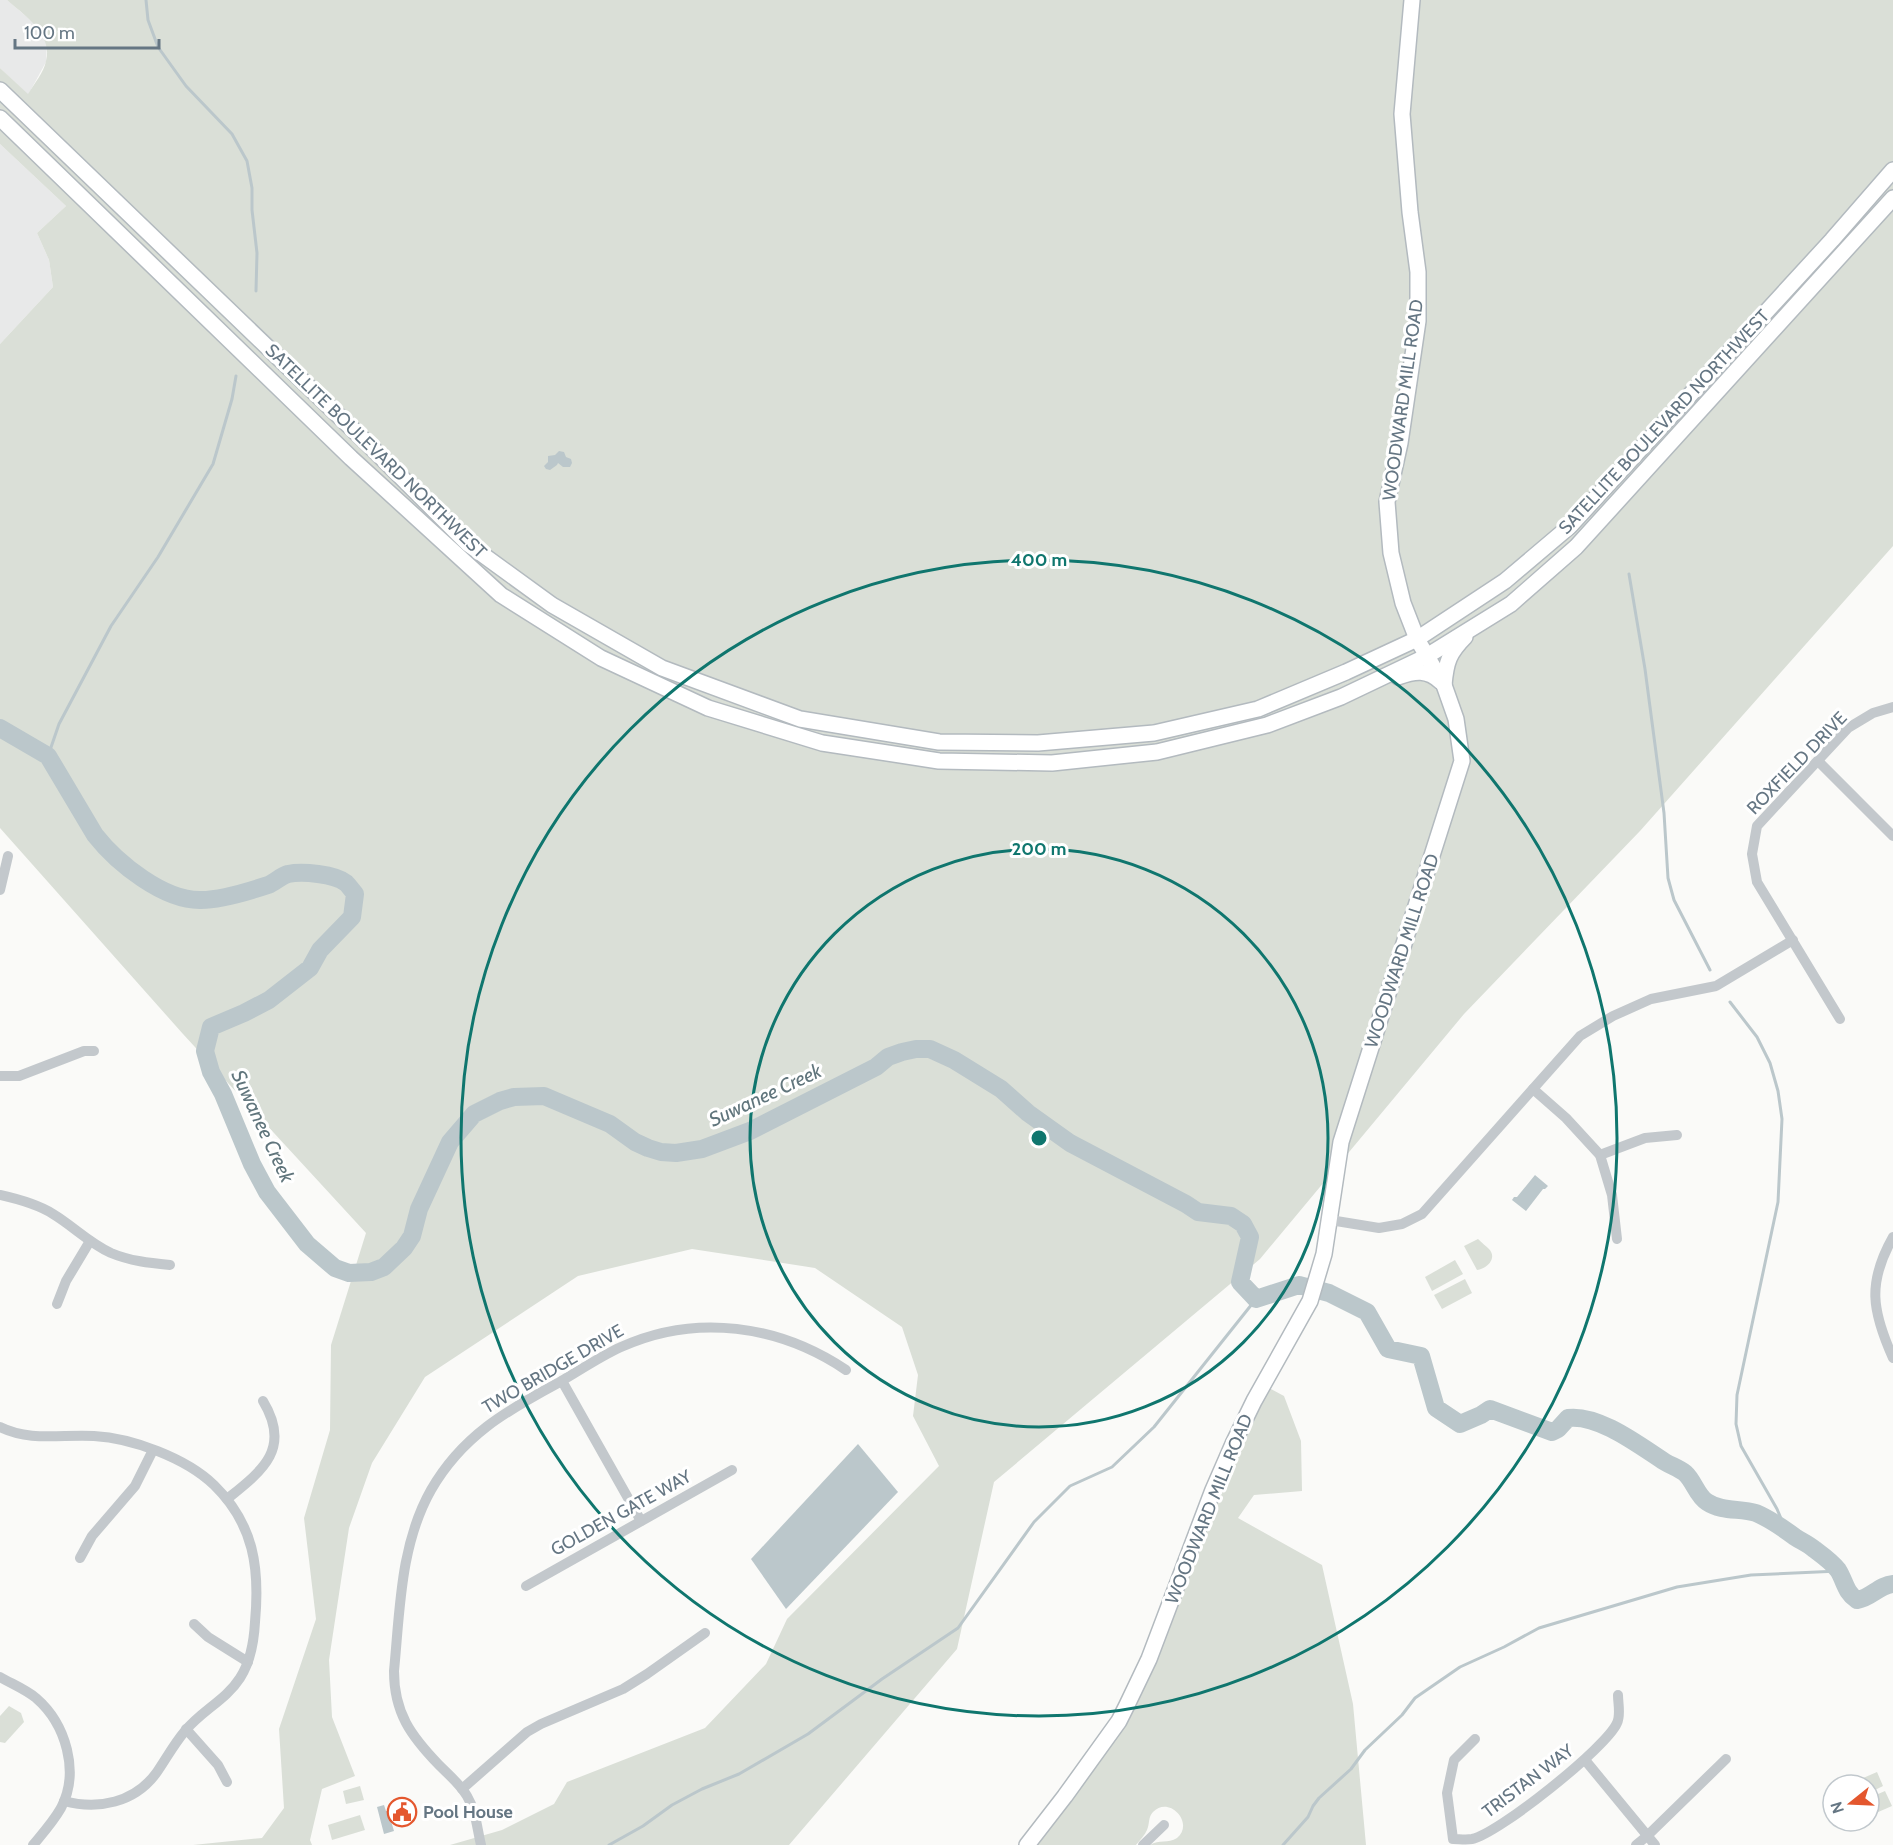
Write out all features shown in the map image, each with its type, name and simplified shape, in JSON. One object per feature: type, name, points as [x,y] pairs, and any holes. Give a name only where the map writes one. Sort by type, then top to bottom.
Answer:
[{"type":"main road","name":"WOODWARD MILL ROAD","points":[[1027,1845],[1112,1731],[1127,1705],[1149,1659],[1213,1490],[1233,1444],[1254,1401],[1310,1301],[1321,1265],[1330,1221],[1341,1142],[1462,761],[1456,719],[1444,685],[1416,639],[1404,603],[1391,553],[1387,502],[1400,443],[1418,321],[1418,272],[1410,212],[1402,114],[1412,0]]},
{"type":"main road","name":"SATELLITE BOULEVARD NORTHWEST","points":[[0,90],[368,444],[468,544],[552,605],[662,668],[800,719],[939,742],[1038,743],[1154,733],[1258,709],[1416,639],[1504,581],[1570,526],[1832,240],[1893,170]]},
{"type":"main road","name":"SATELLITE BOULEVARD NORTHWEST","points":[[0,118],[351,458],[501,595],[601,658],[708,708],[822,742],[939,761],[1052,763],[1157,752],[1267,725],[1341,697],[1426,656],[1511,604],[1576,547],[1893,198]]},
{"type":"main road","points":[[1404,603],[1411,615],[1420,621],[1430,621],[1461,609]]},
{"type":"main road","points":[[1380,656],[1399,635],[1404,603]]},
{"type":"main road","points":[[1444,685],[1446,664],[1454,648],[1478,624]]},
{"type":"main road","points":[[1341,697],[1412,673],[1424,672],[1434,676],[1444,685]]},
{"type":"street","name":"ROXFIELD DRIVE","points":[[1840,1019],[1757,882],[1752,854],[1757,826],[1848,728],[1873,713],[1893,706]]},
{"type":"street","points":[[1818,760],[1893,836]]},
{"type":"street","points":[[0,890],[8,856]]},
{"type":"street","points":[[1330,1221],[1378,1228],[1402,1224],[1422,1214],[1580,1036],[1613,1016],[1652,999],[1716,986],[1793,940]]},
{"type":"street","points":[[0,1076],[19,1076],[84,1051],[94,1051]]},
{"type":"street","points":[[1533,1089],[1566,1118],[1600,1155],[1612,1195],[1617,1239]]},
{"type":"street","points":[[1600,1155],[1645,1138],[1677,1135]]},
{"type":"street","points":[[0,1196],[21,1200],[49,1211],[90,1241],[120,1257],[170,1265]]},
{"type":"street","points":[[1893,1236],[1883,1255],[1874,1290],[1880,1328],[1893,1358]]},
{"type":"street","points":[[57,1304],[65,1283],[90,1241]]},
{"type":"street","name":"TWO BRIDGE DRIVE","points":[[481,1845],[472,1806],[462,1789],[413,1736],[403,1718],[397,1698],[394,1671],[407,1555],[415,1526],[427,1498],[442,1473],[475,1436],[504,1413],[606,1354],[635,1341],[666,1332],[697,1328],[744,1329],[775,1335],[805,1346],[846,1370]]},
{"type":"street","points":[[562,1381],[641,1521]]},
{"type":"street","points":[[227,1499],[260,1471],[270,1456],[274,1428],[263,1401]]},
{"type":"street","points":[[0,1427],[36,1437],[101,1437],[153,1450],[194,1469],[227,1499],[245,1528],[256,1567],[258,1598],[255,1632],[248,1662],[240,1679],[230,1691],[186,1730],[150,1781],[135,1793],[118,1801],[86,1806],[64,1801]]},
{"type":"street","points":[[80,1558],[92,1536],[135,1486],[153,1450]]},
{"type":"street","name":"GOLDEN GATE WAY","points":[[526,1586],[732,1470]]},
{"type":"street","points":[[194,1624],[208,1637],[248,1662]]},
{"type":"street","points":[[462,1789],[528,1732],[630,1685],[705,1632]]},
{"type":"street","points":[[0,1677],[37,1699],[49,1712],[66,1744],[68,1785],[64,1801],[51,1823],[33,1845]]},
{"type":"street","name":"TRISTAN WAY","points":[[1475,1739],[1454,1760],[1447,1793],[1454,1839],[1473,1839],[1503,1825],[1585,1760],[1609,1736],[1618,1721],[1618,1695]]},
{"type":"street","points":[[186,1730],[218,1765],[227,1782]]},
{"type":"street","points":[[1636,1845],[1651,1841],[1726,1759]]},
{"type":"street","points":[[1585,1760],[1651,1841]]},
{"type":"street","points":[[1143,1845],[1164,1825]]},
{"type":"shaded area","points":[[0,0],[7,0],[35,24],[47,43],[46,62],[28,95],[0,68]]},
{"type":"shaded area","points":[[7,0],[1893,0],[1893,546],[1640,831],[1464,1014],[1260,1259],[994,1482],[957,1649],[789,1845],[450,1845],[502,1830],[554,1804],[567,1782],[705,1728],[766,1664],[787,1619],[939,1466],[913,1416],[918,1375],[902,1327],[815,1268],[692,1249],[578,1276],[425,1377],[372,1463],[349,1528],[329,1660],[332,1717],[355,1776],[322,1789],[310,1840],[312,1845],[193,1845],[262,1838],[284,1808],[279,1729],[316,1619],[304,1518],[330,1430],[331,1345],[366,1233],[183,1034],[0,828],[0,344],[53,287],[49,260],[37,233],[66,206],[0,144],[0,68],[28,94],[43,69],[47,51],[36,26]]},
{"type":"shaded area","points":[[0,144],[66,206],[37,233],[49,260],[53,287],[0,344]]},
{"type":"shaded area","points":[[559,451],[564,452],[566,457],[571,459],[570,467],[563,467],[558,463],[550,470],[546,469],[544,466],[548,462],[548,456],[555,455]]},
{"type":"shaded area","points":[[1535,1175],[1548,1186],[1526,1211],[1512,1200]]},
{"type":"shaded area","points":[[1478,1239],[1489,1249],[1492,1260],[1484,1268],[1477,1270],[1464,1246]]},
{"type":"shaded area","points":[[1455,1260],[1463,1274],[1432,1291],[1425,1277]]},
{"type":"shaded area","points":[[1465,1279],[1472,1293],[1442,1309],[1434,1295]]},
{"type":"shaded area","points":[[1267,1387],[1284,1396],[1301,1441],[1302,1491],[1254,1495],[1238,1518],[1322,1565],[1353,1704],[1366,1845],[1150,1845],[1174,1840],[1182,1832],[1182,1819],[1178,1813],[1166,1807],[1159,1808],[1151,1814],[1146,1832],[1136,1845],[1033,1845],[1115,1735],[1219,1487]]},
{"type":"shaded area","points":[[858,1444],[898,1492],[786,1609],[751,1559]]},
{"type":"shaded area","points":[[9,1706],[21,1713],[24,1722],[5,1743],[0,1742],[0,1716]]},
{"type":"shaded area","points":[[360,1786],[364,1800],[346,1804],[343,1791]]},
{"type":"shaded area","points":[[1885,1791],[1892,1806],[1881,1811],[1881,1793]]},
{"type":"shaded area","points":[[384,1805],[394,1831],[384,1834],[377,1807]]},
{"type":"shaded area","points":[[360,1815],[365,1830],[332,1840],[328,1825]]},
{"type":"waterway","points":[[146,0],[148,20],[158,47],[186,86],[232,134],[247,161],[252,188],[257,253],[256,291]]},
{"type":"waterway","points":[[48,756],[59,724],[111,626],[158,557],[213,464],[232,399],[236,376]]},
{"type":"waterway","points":[[1629,574],[1645,669],[1664,813],[1668,878],[1674,900],[1710,970]]},
{"type":"waterway","name":"Suwanee Creek","points":[[0,728],[48,756],[95,835],[104,846],[128,868],[157,887],[187,899],[208,900],[252,890],[268,885],[288,874],[301,873],[327,875],[341,880],[355,894],[352,917],[320,950],[310,968],[269,1000],[211,1027],[205,1051],[211,1072],[267,1192],[307,1244],[335,1268],[349,1273],[371,1272],[384,1267],[404,1248],[412,1236],[419,1209],[450,1142],[474,1114],[500,1101],[514,1097],[544,1096],[610,1124],[635,1142],[648,1148],[676,1153],[702,1149],[750,1131],[876,1067],[888,1057],[916,1049],[930,1049],[954,1060],[1001,1089],[1028,1113],[1070,1143],[1198,1212],[1231,1216],[1243,1224],[1250,1237],[1240,1282],[1256,1299],[1299,1285],[1329,1293],[1367,1312],[1388,1349],[1421,1356],[1436,1408],[1460,1424],[1490,1409],[1552,1432],[1568,1418],[1593,1421],[1619,1433],[1683,1472],[1707,1502],[1725,1509],[1756,1513],[1809,1546],[1836,1567],[1848,1590],[1857,1600],[1893,1584]]},
{"type":"waterway","points":[[1730,1002],[1757,1037],[1770,1063],[1778,1091],[1782,1119],[1778,1202],[1737,1395],[1736,1424],[1741,1446],[1777,1509],[1785,1528]]},
{"type":"waterway","points":[[609,1845],[643,1826],[672,1805],[702,1789],[739,1774],[808,1734],[882,1679],[958,1628],[1034,1522],[1070,1486],[1112,1467],[1154,1427],[1256,1299]]},
{"type":"waterway","points":[[1283,1845],[1308,1817],[1319,1798],[1351,1769],[1365,1750],[1402,1715],[1415,1698],[1460,1667],[1539,1628],[1677,1587],[1751,1575],[1839,1571]]},
{"type":"place","name":"Pool House","points":[[402,1812]]}]
